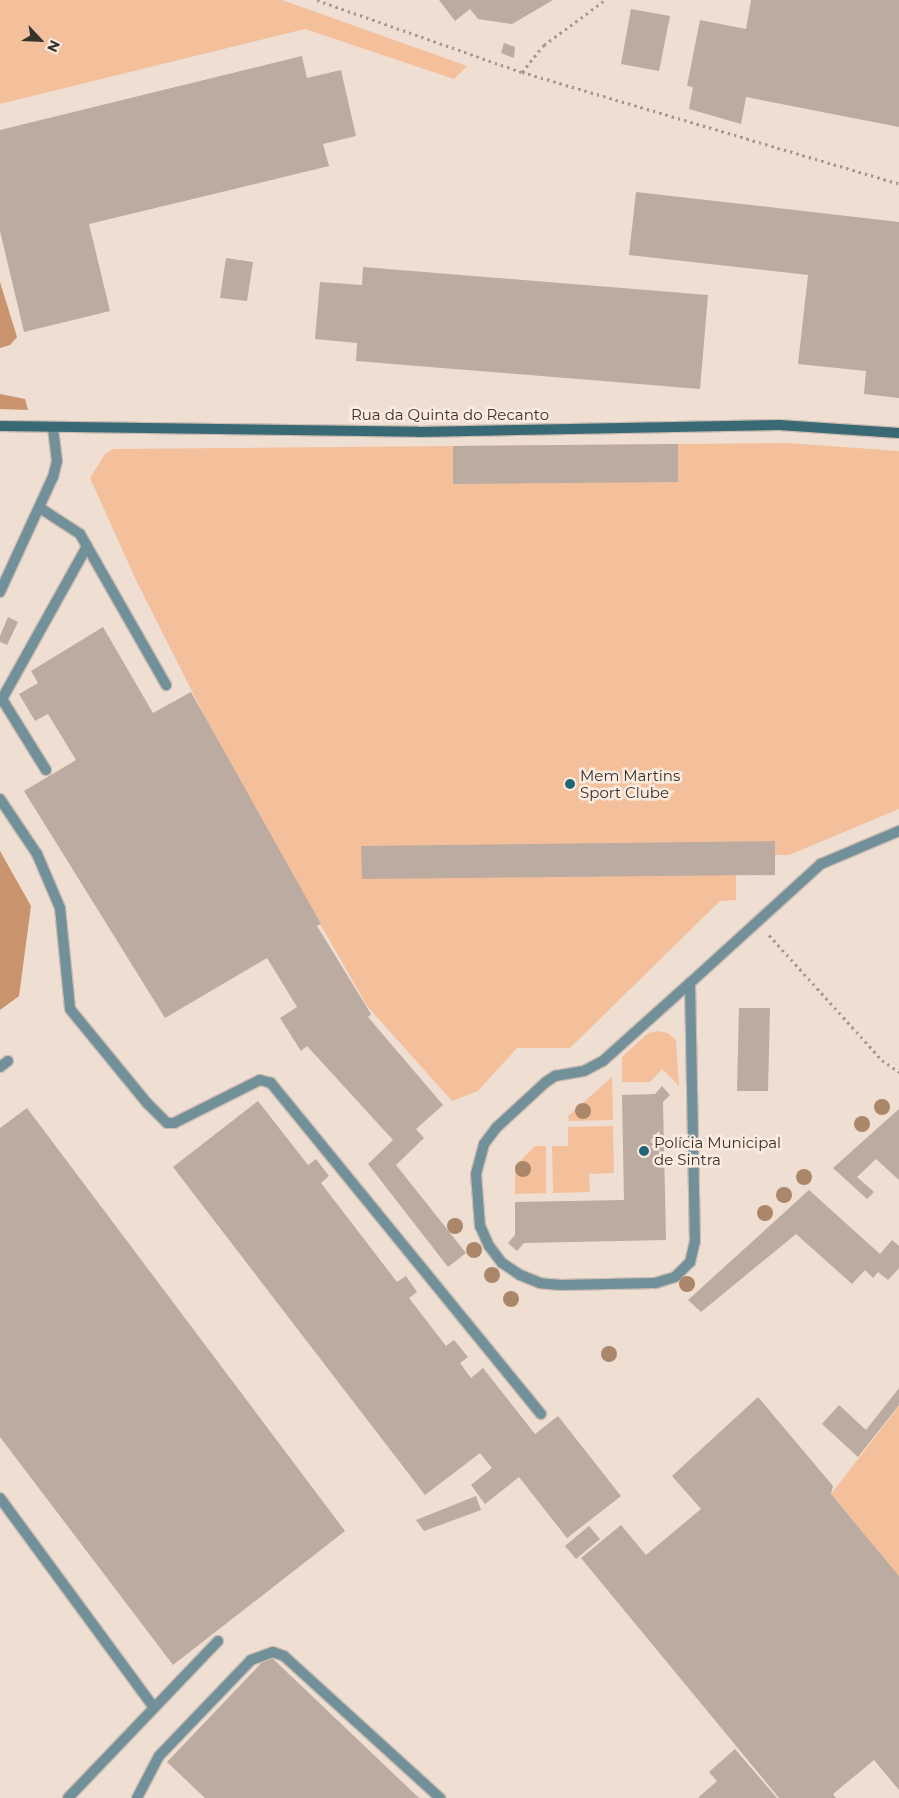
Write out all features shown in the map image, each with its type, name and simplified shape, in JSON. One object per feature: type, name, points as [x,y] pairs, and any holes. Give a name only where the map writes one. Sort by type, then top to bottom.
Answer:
[{"type":"street","name":"Rua da Quinta do Recanto","points":[[0,426],[418,432],[779,425],[899,434]]},
{"type":"lane","points":[[0,592],[40,508],[57,461],[53,427]]},
{"type":"lane","points":[[40,508],[75,528],[166,686]]},
{"type":"lane","points":[[46,770],[2,699],[87,546]]},
{"type":"lane","points":[[0,799],[37,854],[60,908],[70,1009],[147,1103],[167,1123],[174,1123],[260,1080],[271,1083],[541,1414]]},
{"type":"lane","points":[[690,983],[695,1241],[690,1262],[675,1277],[655,1283],[561,1285],[540,1283],[520,1275],[502,1263],[489,1246],[480,1226],[476,1174],[484,1144],[497,1127],[546,1082],[560,1074],[584,1071],[604,1061],[821,864],[899,831]]},
{"type":"lane","points":[[0,1498],[154,1708]]},
{"type":"lane","points":[[68,1798],[218,1641]]},
{"type":"lane","points":[[137,1798],[159,1756],[251,1660],[273,1652],[284,1656],[440,1798]]},
{"type":"path","points":[[317,0],[522,72],[899,184]]},
{"type":"path","points":[[522,72],[544,45],[605,0]]},
{"type":"path","points":[[757,922],[882,1060],[899,1072]]},
{"type":"shaded area","points":[[0,0],[282,0],[467,66],[454,79],[305,29],[0,104]]},
{"type":"shaded area","points":[[0,282],[17,337],[10,345],[0,348]]},
{"type":"shaded area","points":[[0,394],[25,399],[28,410],[0,409]]},
{"type":"shaded area","name":"Mem Martins Sport Clube","points":[[787,443],[899,451],[899,809],[789,855],[775,855],[775,875],[736,875],[736,900],[720,901],[570,1048],[517,1048],[478,1091],[452,1101],[367,1006],[226,759],[135,578],[90,478],[105,454],[113,449]]},
{"type":"shaded area","points":[[0,851],[31,906],[19,996],[0,1010]]},
{"type":"shaded area","points":[[658,1031],[668,1033],[676,1040],[679,1086],[662,1069],[650,1082],[622,1082],[622,1057],[648,1033]]},
{"type":"shaded area","points":[[612,1077],[613,1120],[569,1121],[568,1116]]},
{"type":"shaded area","points":[[613,1126],[614,1173],[589,1174],[590,1192],[553,1193],[552,1146],[568,1146],[568,1127]]},
{"type":"shaded area","points":[[535,1146],[546,1146],[546,1193],[515,1194],[515,1166]]},
{"type":"shaded area","points":[[899,1406],[899,1576],[831,1494]]},
{"type":"building","points":[[439,0],[553,0],[512,24],[478,19],[470,9],[455,21]]},
{"type":"building","points":[[751,0],[899,0],[899,127],[746,97],[741,124],[689,109],[693,87],[687,86],[700,20],[746,29]]},
{"type":"building","points":[[631,9],[670,16],[659,71],[621,64]]},
{"type":"building","points":[[504,43],[515,47],[514,58],[501,53]]},
{"type":"building","points":[[302,56],[307,78],[341,70],[356,136],[323,144],[329,166],[89,224],[110,311],[24,332],[0,231],[0,130]]},
{"type":"building","points":[[636,192],[899,222],[899,398],[864,394],[866,371],[798,364],[808,275],[629,255]]},
{"type":"building","points":[[226,258],[253,262],[247,301],[220,298]]},
{"type":"building","points":[[363,267],[708,295],[700,389],[356,361],[357,343],[315,339],[320,282],[362,285]]},
{"type":"building","points":[[678,444],[678,482],[453,484],[453,446]]},
{"type":"building","points":[[8,617],[18,622],[7,645],[0,642],[0,636]]},
{"type":"building","points":[[103,627],[153,713],[191,692],[321,924],[317,926],[371,1014],[368,1017],[443,1105],[416,1129],[424,1138],[396,1165],[466,1253],[448,1267],[368,1164],[393,1140],[307,1046],[301,1051],[280,1018],[297,1007],[267,958],[165,1018],[24,791],[76,760],[48,714],[35,721],[19,694],[38,683],[31,671]]},
{"type":"building","points":[[775,841],[775,875],[362,879],[361,846]]},
{"type":"building","points":[[739,1008],[770,1008],[768,1091],[737,1091]]},
{"type":"building","name":"Polícia Municipal de Sintra","points":[[662,1086],[670,1095],[663,1102],[666,1240],[524,1243],[517,1251],[508,1243],[515,1235],[515,1202],[624,1200],[622,1095],[655,1094]]},
{"type":"building","points":[[258,1101],[308,1165],[316,1159],[329,1176],[321,1183],[397,1282],[406,1276],[417,1292],[409,1298],[446,1346],[454,1340],[468,1357],[460,1363],[471,1378],[483,1368],[535,1434],[558,1416],[621,1496],[567,1538],[519,1477],[485,1504],[471,1485],[492,1468],[480,1453],[425,1495],[173,1167]]},
{"type":"building","points":[[27,1108],[345,1531],[173,1665],[0,1437],[0,1128]]},
{"type":"building","points":[[899,1109],[899,1180],[876,1159],[857,1177],[874,1192],[867,1199],[833,1168]]},
{"type":"building","points":[[809,1190],[880,1254],[892,1240],[899,1246],[899,1268],[888,1280],[878,1272],[873,1278],[865,1270],[852,1284],[796,1234],[701,1312],[688,1300]]},
{"type":"building","points":[[899,1388],[899,1405],[858,1457],[822,1424],[839,1405],[866,1430]]},
{"type":"building","points":[[758,1397],[833,1486],[831,1494],[899,1576],[899,1790],[874,1760],[833,1794],[836,1798],[779,1798],[581,1558],[621,1525],[646,1555],[701,1509],[672,1476]]},
{"type":"building","points":[[476,1496],[481,1510],[424,1531],[416,1520]]},
{"type":"building","points":[[589,1526],[600,1539],[576,1559],[565,1546]]},
{"type":"building","points":[[269,1655],[419,1798],[205,1798],[167,1762]]},
{"type":"building","points":[[735,1749],[777,1798],[698,1798],[717,1781],[709,1772]]},
{"type":"place","name":"Mem Martins Sport Clube","points":[[570,784]]},
{"type":"place","name":"Polícia Municipal de Sintra","points":[[644,1151]]}]
